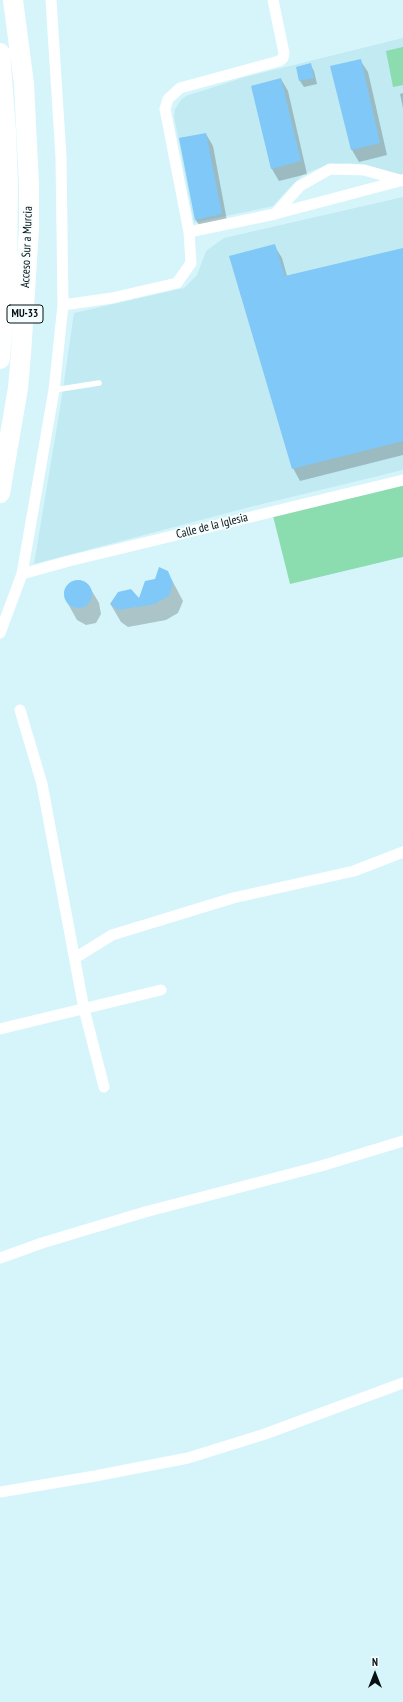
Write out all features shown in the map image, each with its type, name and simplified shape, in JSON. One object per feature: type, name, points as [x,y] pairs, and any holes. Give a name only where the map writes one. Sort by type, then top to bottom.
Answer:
[{"type":"highway","name":"Acceso Sur a Murcia","points":[[0,493],[15,407],[21,360],[29,228],[26,112],[13,0]]},
{"type":"highway","name":"Acceso Sur a Murcia","points":[[0,53],[6,131],[8,186],[7,273],[0,359]]},
{"type":"street","points":[[0,633],[22,574],[54,390],[63,305],[61,157],[50,0]]},
{"type":"street","points":[[63,305],[112,298],[177,283],[191,263],[189,232],[165,109],[168,99],[180,88],[279,61],[283,58],[284,53],[273,0]]},
{"type":"street","points":[[275,214],[300,186],[330,169],[364,170],[402,180]]},
{"type":"street","points":[[189,232],[275,214],[402,180]]},
{"type":"street","name":"Calle de la Iglesia","points":[[22,574],[403,480]]},
{"type":"street","points":[[20,710],[42,784],[84,1009],[104,1087]]},
{"type":"street","points":[[75,958],[112,934],[233,898],[354,871],[403,852]]},
{"type":"street","points":[[0,1029],[161,990]]},
{"type":"street","points":[[0,1258],[42,1243],[145,1212],[321,1166],[403,1141]]},
{"type":"street","points":[[0,1492],[188,1458],[265,1434],[403,1383]]},
{"type":"lane","points":[[54,390],[99,383]]},
{"type":"shaded area","points":[[403,38],[403,174],[397,175],[367,165],[348,163],[327,165],[304,174],[273,206],[194,223],[174,116],[175,109],[181,100],[186,96],[245,77]]},
{"type":"shaded area","points":[[403,197],[403,470],[250,507],[34,564],[74,313],[184,288],[197,275],[206,251],[224,238]]},
{"type":"green space","points":[[403,47],[403,85],[393,87],[386,51]]},
{"type":"green space","points":[[403,480],[403,557],[290,584],[272,512]]},
{"type":"building","points":[[361,59],[380,143],[351,150],[330,66]]},
{"type":"building","points":[[311,63],[314,78],[299,81],[296,67]]},
{"type":"building","points":[[281,78],[301,161],[271,169],[251,86]]},
{"type":"building","points":[[206,133],[222,214],[195,220],[179,138]]},
{"type":"building","points":[[275,244],[285,276],[403,248],[403,441],[292,469],[229,256]]},
{"type":"building","points":[[159,567],[168,571],[173,583],[169,596],[156,604],[118,610],[110,604],[118,592],[131,589],[139,598],[145,581],[155,579]]},
{"type":"building","points":[[78,580],[88,584],[92,594],[88,604],[78,608],[68,604],[64,594],[68,584]]}]
